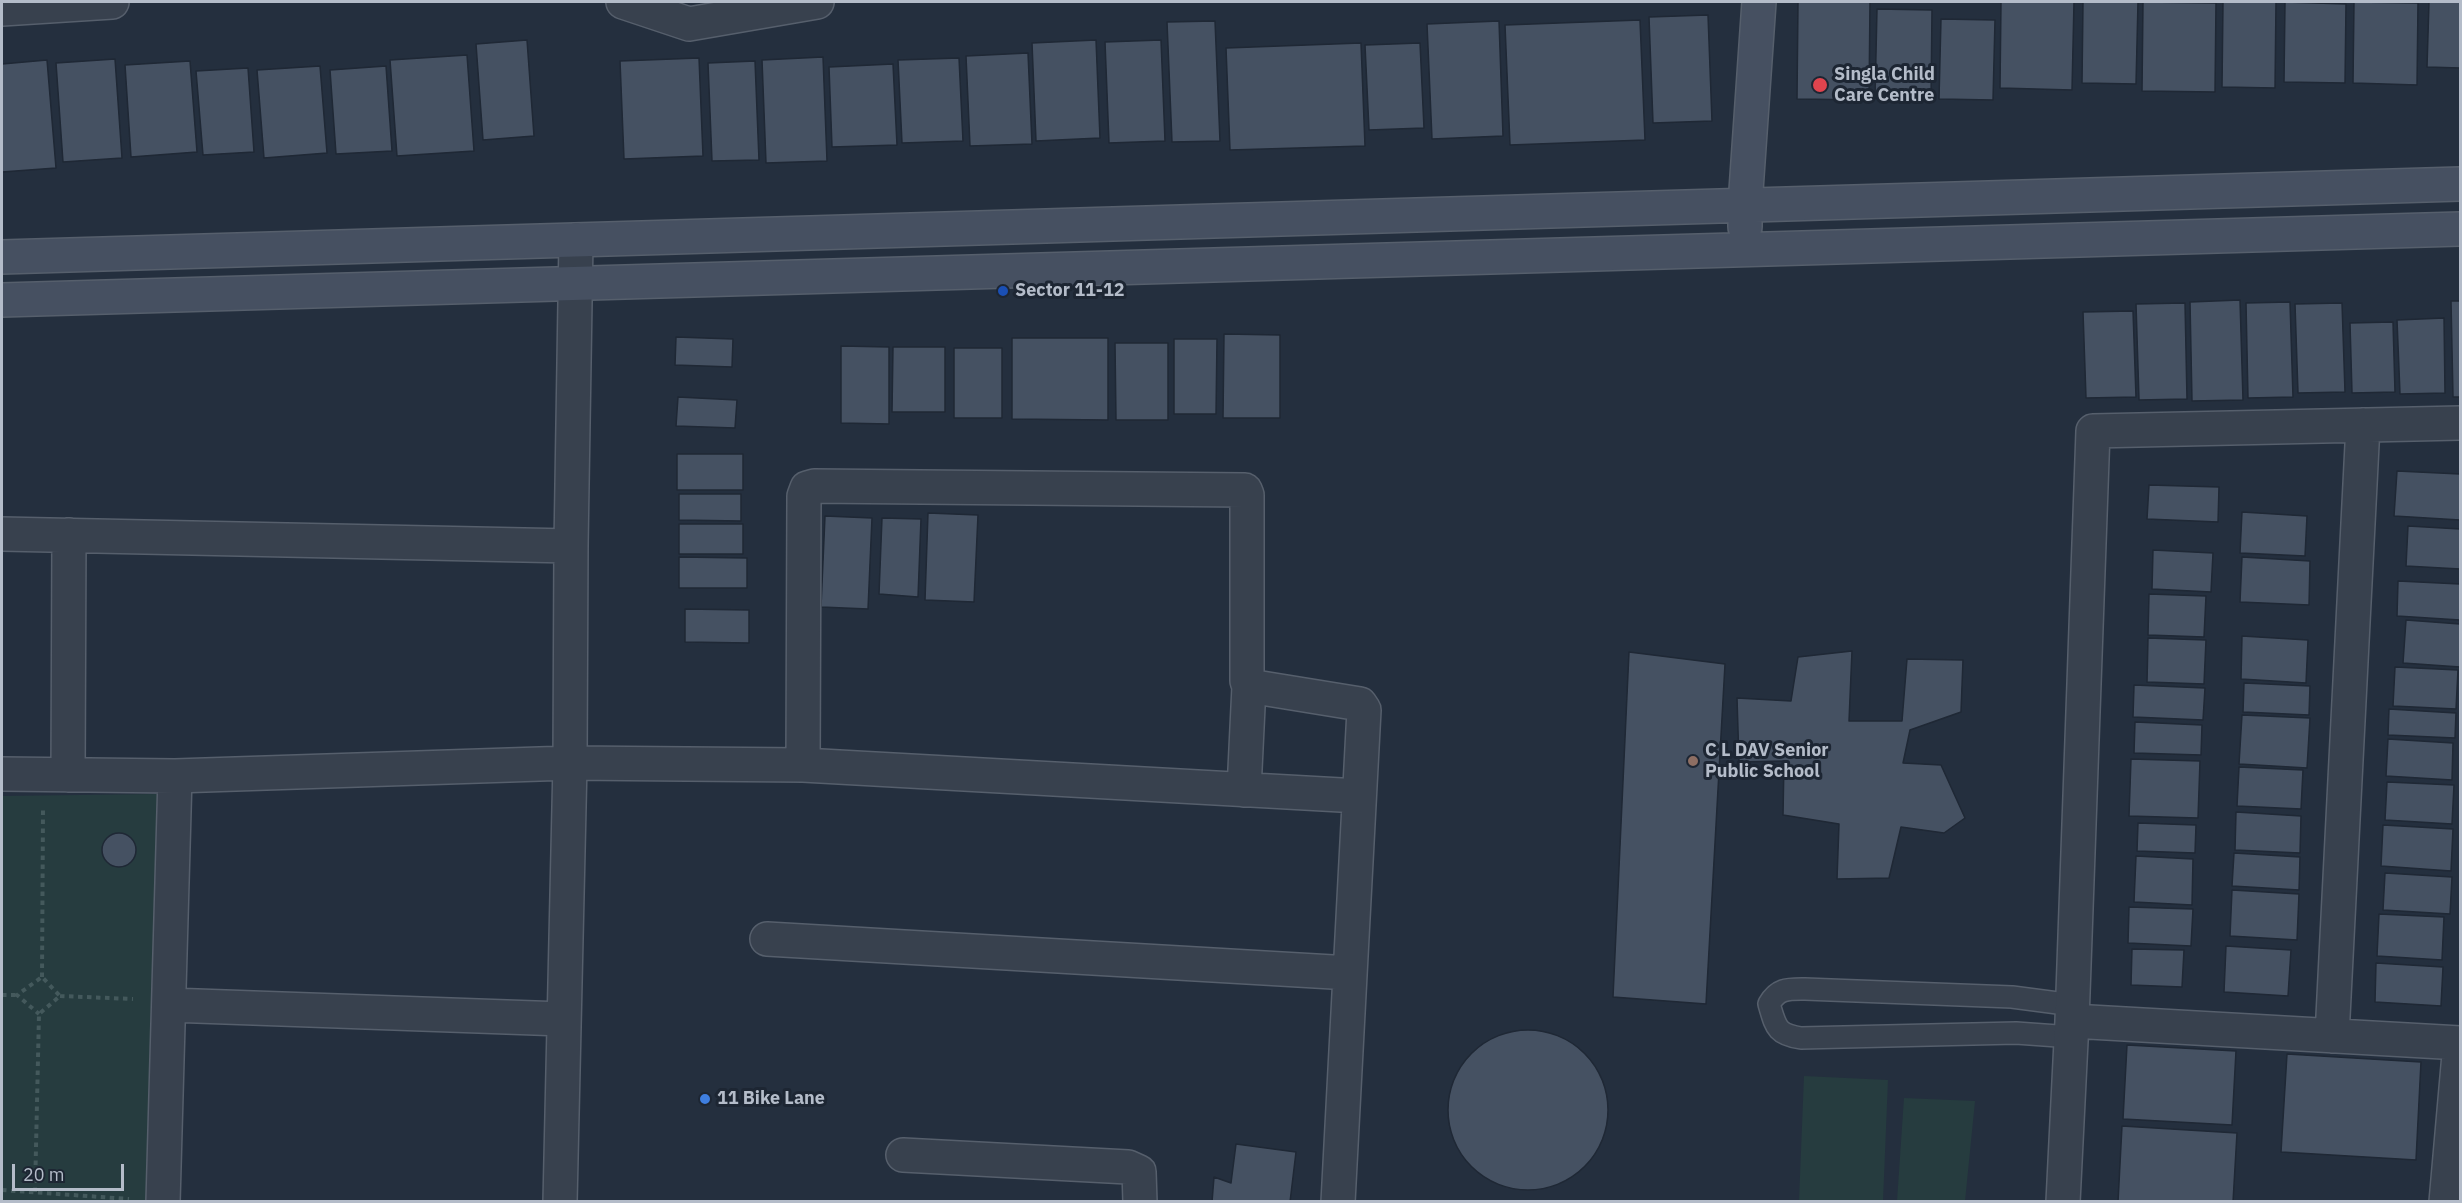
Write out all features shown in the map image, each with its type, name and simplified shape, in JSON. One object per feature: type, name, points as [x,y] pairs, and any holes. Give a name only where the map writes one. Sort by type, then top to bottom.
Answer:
[{"type":"street","points":[[2,9],[112,2]]},
{"type":"street","points":[[623,2],[689,24],[817,2]]},
{"type":"street","points":[[1746,250],[1745,205],[1759,2]]},
{"type":"street","points":[[2,257],[2460,184]]},
{"type":"street","points":[[2,300],[2460,229]]},
{"type":"street","points":[[560,1202],[570,763],[576,240]]},
{"type":"street","points":[[2063,1202],[2072,1021],[2092,431],[2460,423]]},
{"type":"street","points":[[2332,1036],[2363,425]]},
{"type":"street","points":[[803,765],[804,496],[807,488],[814,486],[1245,490],[1247,495],[1247,681],[1249,686],[1244,790]]},
{"type":"street","points":[[2,534],[571,546]]},
{"type":"street","points":[[68,775],[69,535]]},
{"type":"street","points":[[1249,686],[1360,704],[1364,710],[1338,1202]]},
{"type":"street","points":[[2,774],[175,776],[570,763],[803,765],[1359,796]]},
{"type":"street","points":[[151,1201],[169,1005],[175,776]]},
{"type":"street","points":[[767,939],[1350,973]]},
{"type":"street","points":[[169,1005],[563,1019]]},
{"type":"street","points":[[2072,1021],[2460,1043],[2446,1202]]},
{"type":"street","points":[[903,1155],[1128,1167],[1139,1172],[1140,1202]]},
{"type":"lane","points":[[1784,989],[2012,998],[2072,1021],[2016,1033],[1801,1038],[1785,1035],[1775,1025],[1769,1004],[1774,995],[1784,989]]},
{"type":"path","points":[[33,810],[55,809]]},
{"type":"path","points":[[43,810],[42,976],[60,996]]},
{"type":"path","points":[[2,995],[17,995],[42,976]]},
{"type":"path","points":[[17,995],[39,1014]]},
{"type":"path","points":[[35,1192],[39,1014],[60,996],[135,999]]},
{"type":"path","points":[[2,1190],[151,1201]]},
{"type":"green space","points":[[157,794],[149,1201],[2,1201],[2,796]]},
{"type":"green space","points":[[1804,1076],[1888,1080],[1883,1201],[1799,1201]]},
{"type":"green space","points":[[1904,1098],[1975,1101],[1965,1201],[1897,1201]]},
{"type":"building","points":[[1798,2],[1870,2],[1869,100],[1797,99]]},
{"type":"building","points":[[2001,2],[2074,2],[2072,90],[2000,88]]},
{"type":"building","points":[[2083,2],[2138,2],[2136,84],[2082,83]]},
{"type":"building","points":[[2143,2],[2216,3],[2215,92],[2142,91]]},
{"type":"building","points":[[2223,2],[2276,2],[2275,88],[2222,87]]},
{"type":"building","points":[[2285,2],[2346,4],[2345,83],[2284,82]]},
{"type":"building","points":[[2354,2],[2418,3],[2417,85],[2353,83]]},
{"type":"building","points":[[2429,2],[2460,2],[2460,68],[2427,67]]},
{"type":"building","points":[[1877,9],[1932,10],[1931,99],[1875,98]]},
{"type":"building","points":[[1708,15],[1712,121],[1653,123],[1649,17]]},
{"type":"building","points":[[1941,19],[1995,20],[1993,100],[1939,99]]},
{"type":"building","points":[[1640,20],[1645,140],[1510,145],[1505,25]]},
{"type":"building","points":[[1215,21],[1220,141],[1172,142],[1167,22]]},
{"type":"building","points":[[1499,21],[1503,136],[1432,139],[1427,24]]},
{"type":"building","points":[[527,40],[534,136],[483,140],[476,44]]},
{"type":"building","points":[[1096,40],[1100,138],[1036,141],[1032,43]]},
{"type":"building","points":[[1161,40],[1165,141],[1109,143],[1105,42]]},
{"type":"building","points":[[1361,43],[1365,146],[1230,150],[1226,48]]},
{"type":"building","points":[[1420,43],[1424,128],[1369,130],[1365,45]]},
{"type":"building","points":[[1028,53],[1032,144],[970,146],[966,56]]},
{"type":"building","points":[[467,55],[474,151],[397,156],[390,60]]},
{"type":"building","points":[[823,57],[827,161],[766,163],[762,60]]},
{"type":"building","points":[[699,58],[703,156],[624,159],[620,61]]},
{"type":"building","points":[[959,58],[963,141],[902,143],[898,60]]},
{"type":"building","points":[[115,59],[122,158],[63,162],[56,63]]},
{"type":"building","points":[[47,60],[56,168],[2,172],[2,64]]},
{"type":"building","points":[[190,61],[197,152],[131,157],[125,65]]},
{"type":"building","points":[[755,61],[759,160],[712,161],[708,63]]},
{"type":"building","points":[[893,64],[897,145],[832,147],[829,67]]},
{"type":"building","points":[[320,66],[327,153],[264,158],[257,70]]},
{"type":"building","points":[[386,66],[392,151],[336,154],[330,70]]},
{"type":"building","points":[[248,68],[254,152],[203,155],[196,71]]},
{"type":"building","points":[[2240,300],[2243,400],[2192,401],[2190,302]]},
{"type":"building","points":[[2451,301],[2460,301],[2460,397],[2453,397]]},
{"type":"building","points":[[2290,302],[2293,397],[2248,398],[2246,303]]},
{"type":"building","points":[[2185,303],[2187,399],[2139,400],[2136,304]]},
{"type":"building","points":[[2342,303],[2345,392],[2298,393],[2295,304]]},
{"type":"building","points":[[2133,311],[2136,397],[2086,398],[2083,312]]},
{"type":"building","points":[[2444,318],[2445,393],[2400,394],[2397,320]]},
{"type":"building","points":[[2393,322],[2395,392],[2352,393],[2350,323]]},
{"type":"building","points":[[1224,334],[1280,335],[1280,418],[1223,418]]},
{"type":"building","points":[[676,337],[733,339],[732,367],[675,365]]},
{"type":"building","points":[[1012,338],[1108,338],[1108,420],[1012,419]]},
{"type":"building","points":[[1174,339],[1217,339],[1216,414],[1174,414]]},
{"type":"building","points":[[1115,343],[1168,343],[1168,420],[1116,420]]},
{"type":"building","points":[[841,346],[889,347],[889,424],[841,423]]},
{"type":"building","points":[[893,347],[945,347],[945,412],[892,412]]},
{"type":"building","points":[[954,348],[1002,348],[1002,418],[954,418]]},
{"type":"building","points":[[678,397],[737,400],[735,428],[676,426]]},
{"type":"building","points":[[677,454],[743,454],[743,490],[677,490]]},
{"type":"building","points":[[2397,471],[2460,474],[2460,520],[2394,516]]},
{"type":"building","points":[[2149,485],[2219,487],[2218,522],[2147,519]]},
{"type":"building","points":[[679,494],[741,494],[741,521],[679,520]]},
{"type":"building","points":[[2242,512],[2307,516],[2305,556],[2240,553]]},
{"type":"building","points":[[928,513],[978,515],[974,602],[925,600]]},
{"type":"building","points":[[825,516],[872,518],[868,609],[821,607]]},
{"type":"building","points":[[882,518],[921,519],[918,597],[879,594]]},
{"type":"building","points":[[679,524],[743,524],[743,554],[679,554]]},
{"type":"building","points":[[2408,526],[2460,529],[2460,569],[2406,566]]},
{"type":"building","points":[[2153,550],[2213,553],[2211,592],[2152,589]]},
{"type":"building","points":[[679,557],[747,558],[747,588],[679,588]]},
{"type":"building","points":[[2242,557],[2310,561],[2309,605],[2240,602]]},
{"type":"building","points":[[2398,581],[2460,584],[2460,620],[2397,616]]},
{"type":"building","points":[[2149,594],[2206,596],[2204,637],[2148,635]]},
{"type":"building","points":[[685,609],[749,610],[749,643],[685,642]]},
{"type":"building","points":[[2406,620],[2460,624],[2460,667],[2403,663]]},
{"type":"building","points":[[2242,636],[2308,640],[2306,683],[2241,679]]},
{"type":"building","points":[[2148,638],[2206,640],[2204,684],[2147,682]]},
{"type":"building","points":[[1852,651],[1849,721],[1902,721],[1907,659],[1963,660],[1961,712],[1910,730],[1903,763],[1941,765],[1965,818],[1944,833],[1901,827],[1889,878],[1837,879],[1839,824],[1783,815],[1784,761],[1739,762],[1737,698],[1791,701],[1798,657]]},
{"type":"building","points":[[1629,652],[1725,664],[1706,1004],[1613,997]]},
{"type":"building","points":[[2395,667],[2458,670],[2456,709],[2393,706]]},
{"type":"building","points":[[2244,683],[2310,686],[2309,715],[2243,712]]},
{"type":"building","points":[[2134,685],[2205,688],[2203,720],[2133,717]]},
{"type":"building","points":[[2389,709],[2456,713],[2455,738],[2388,735]]},
{"type":"building","points":[[2242,715],[2310,718],[2307,768],[2239,764]]},
{"type":"building","points":[[2135,722],[2202,725],[2201,755],[2134,753]]},
{"type":"building","points":[[2388,739],[2453,743],[2452,780],[2386,776]]},
{"type":"building","points":[[2131,759],[2200,761],[2198,818],[2129,816]]},
{"type":"building","points":[[2239,767],[2303,770],[2301,809],[2237,806]]},
{"type":"building","points":[[2387,782],[2454,785],[2452,824],[2385,820]]},
{"type":"building","points":[[2236,812],[2301,816],[2300,853],[2235,850]]},
{"type":"building","points":[[2138,823],[2196,825],[2195,853],[2137,851]]},
{"type":"building","points":[[2383,825],[2453,829],[2451,871],[2381,866]]},
{"type":"building","points":[[119,833],[131,838],[136,850],[131,862],[119,867],[107,862],[102,850],[107,838]]},
{"type":"building","points":[[2234,853],[2300,857],[2299,890],[2232,886]]},
{"type":"building","points":[[2136,856],[2193,859],[2192,905],[2134,902]]},
{"type":"building","points":[[2385,873],[2452,877],[2450,914],[2383,910]]},
{"type":"building","points":[[2232,890],[2299,894],[2297,940],[2230,936]]},
{"type":"building","points":[[2129,907],[2193,909],[2191,946],[2128,943]]},
{"type":"building","points":[[2379,914],[2444,917],[2442,960],[2377,956]]},
{"type":"building","points":[[2226,946],[2291,950],[2288,996],[2224,992]]},
{"type":"building","points":[[2132,949],[2184,950],[2182,987],[2131,985]]},
{"type":"building","points":[[2376,963],[2443,967],[2441,1006],[2375,1002]]},
{"type":"building","points":[[1528,1030],[1559,1036],[1585,1053],[1602,1079],[1608,1110],[1602,1141],[1585,1167],[1559,1184],[1528,1190],[1497,1184],[1471,1167],[1454,1141],[1448,1110],[1454,1079],[1471,1053],[1497,1036]]},
{"type":"building","points":[[2127,1045],[2236,1051],[2232,1125],[2123,1119]]},
{"type":"building","points":[[2287,1054],[2421,1062],[2416,1160],[2281,1152]]},
{"type":"building","points":[[2122,1126],[2237,1133],[2233,1202],[2118,1202]]},
{"type":"building","points":[[1236,1144],[1296,1152],[1290,1202],[1212,1202],[1214,1177],[1231,1183]]},
{"type":"place","name":"Singla Child Care Centre","points":[[1820,85]]},
{"type":"place","name":"Sector 11-12","points":[[1003,291]]},
{"type":"place","name":"C L DAV Senior Public School","points":[[1693,761]]},
{"type":"place","name":"11 Bike Lane","points":[[705,1099]]}]
